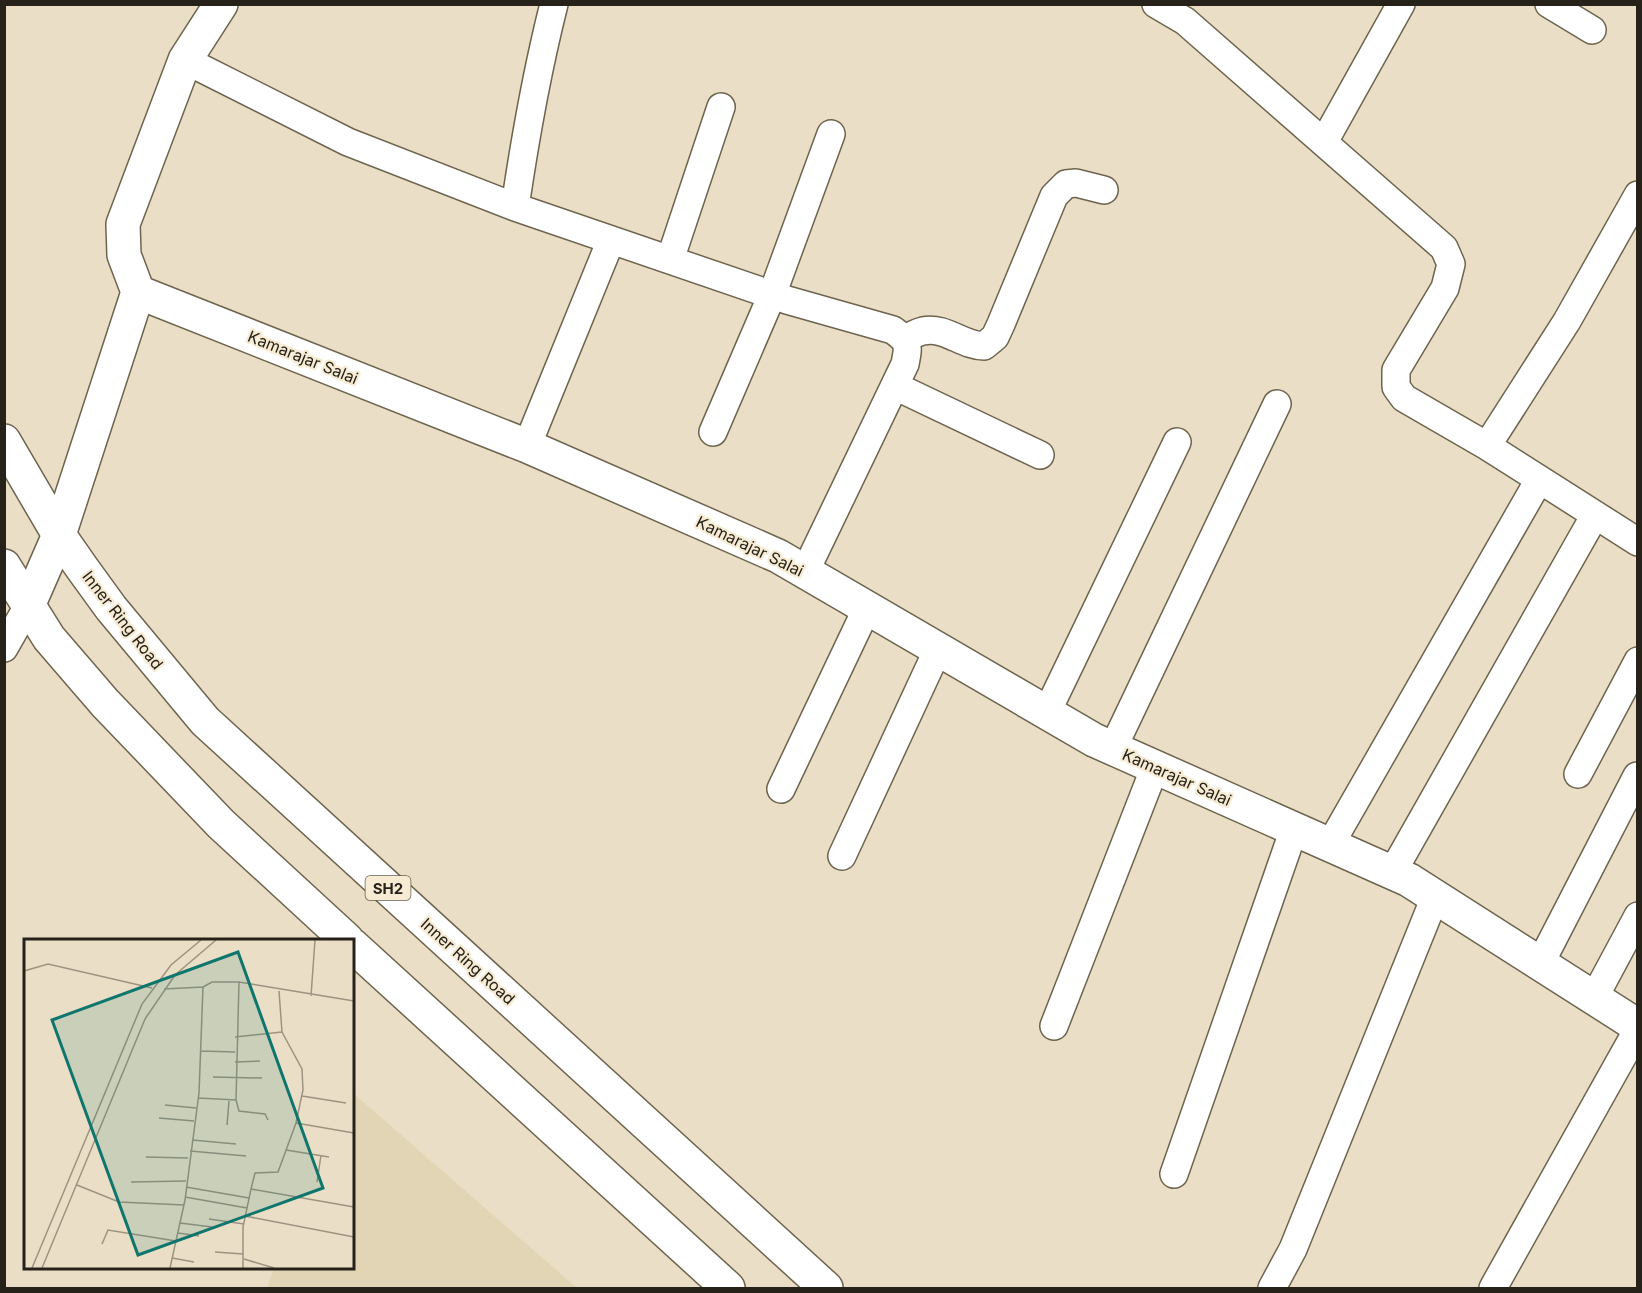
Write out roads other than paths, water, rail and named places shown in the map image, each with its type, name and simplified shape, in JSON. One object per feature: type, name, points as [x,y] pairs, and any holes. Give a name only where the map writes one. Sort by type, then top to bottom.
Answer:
[{"type":"main road","points":[[28,606],[59,535],[138,292],[124,255],[123,224],[185,60],[221,4]]},
{"type":"main road","name":"Kamarajar Salai","points":[[138,292],[527,446],[778,556],[1094,740],[1392,873],[1435,897],[1638,1028]]},
{"type":"main road","name":"Inner Ring Road","points":[[4,441],[59,535],[111,608],[205,721],[826,1288]]},
{"type":"main road","points":[[4,566],[50,638],[105,704],[220,824],[346,939]]},
{"type":"main road","points":[[354,947],[728,1288]]},
{"type":"street","points":[[515,207],[536,79],[554,4]]},
{"type":"street","points":[[1156,4],[1190,13],[1324,142],[1444,248],[1451,264],[1445,288],[1396,370],[1396,387],[1404,398],[1486,446],[1638,542]]},
{"type":"street","points":[[1324,142],[1401,4]]},
{"type":"street","points":[[1549,4],[1592,30]]},
{"type":"street","points":[[185,60],[348,142],[515,207],[772,295],[893,330],[905,339],[908,348],[905,364],[805,572]]},
{"type":"street","points":[[670,260],[721,107]]},
{"type":"street","points":[[713,432],[772,295],[831,134]]},
{"type":"street","points":[[905,339],[923,331],[933,330],[973,346],[984,346],[995,337],[1054,196],[1066,184],[1076,183],[1104,190]]},
{"type":"street","points":[[1486,446],[1567,321],[1638,195]]},
{"type":"street","points":[[527,446],[611,240]]},
{"type":"street","points":[[895,386],[1040,455]]},
{"type":"street","points":[[1113,748],[1277,404]]},
{"type":"street","points":[[1047,712],[1177,442]]},
{"type":"street","points":[[1330,845],[1539,480]]},
{"type":"street","points":[[1392,873],[1595,515]]},
{"type":"street","points":[[4,648],[28,606]]},
{"type":"street","points":[[781,789],[867,608]]},
{"type":"street","points":[[842,856],[938,649]]},
{"type":"street","points":[[1578,774],[1638,661]]},
{"type":"street","points":[[1054,1026],[1155,767]]},
{"type":"street","points":[[1540,964],[1637,776]]},
{"type":"street","points":[[1174,1174],[1294,829]]},
{"type":"street","points":[[1272,1288],[1293,1249],[1435,897]]},
{"type":"street","points":[[1594,998],[1638,916]]},
{"type":"street","points":[[1493,1288],[1638,1028]]}]
